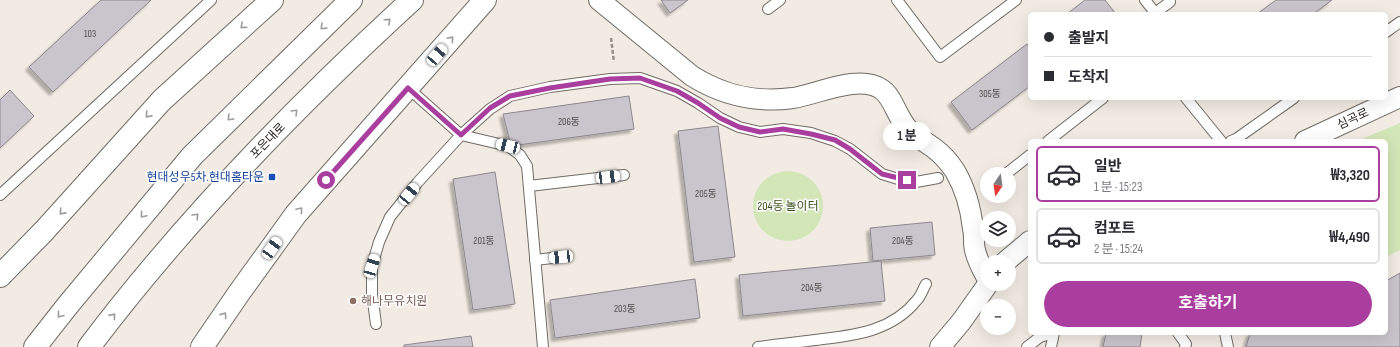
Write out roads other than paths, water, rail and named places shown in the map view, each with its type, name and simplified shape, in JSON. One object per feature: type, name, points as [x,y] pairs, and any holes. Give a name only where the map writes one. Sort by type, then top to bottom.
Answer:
[{"type":"main road","points":[[0,276],[44,231],[162,100],[272,0]]},
{"type":"main road","points":[[35,347],[192,156],[351,0]]},
{"type":"main road","name":"포은대로","points":[[89,347],[179,234],[273,134],[365,43],[412,0]]},
{"type":"main road","points":[[202,347],[296,214],[485,0]]},
{"type":"street","points":[[599,0],[692,76],[708,86],[731,95],[753,99],[794,98],[858,82],[873,84],[883,90],[907,128],[918,138],[946,158],[956,173],[971,212],[975,250],[980,266]]},
{"type":"street","name":"심곡로","points":[[1310,139],[1400,97]]},
{"type":"street","points":[[1013,255],[1028,243]]},
{"type":"street","points":[[940,347],[961,322],[983,291]]},
{"type":"lane","points":[[0,195],[211,0]]},
{"type":"lane","points":[[768,9],[780,0]]},
{"type":"lane","points":[[897,0],[940,57],[1016,0]]},
{"type":"lane","points":[[1145,0],[1155,12]]},
{"type":"lane","points":[[1157,12],[1170,2]]},
{"type":"lane","points":[[1388,31],[1400,22]]},
{"type":"lane","points":[[376,324],[372,294],[372,266],[379,242],[390,217],[418,182],[461,135],[490,108],[510,96],[602,80],[640,78],[677,91],[720,118],[739,127],[760,132],[783,129],[835,140],[850,149],[882,174],[898,179],[916,182],[938,178]]},
{"type":"lane","points":[[408,88],[461,135],[508,146],[520,155],[527,166],[543,347]]},
{"type":"lane","points":[[1051,139],[1100,100]]},
{"type":"lane","points":[[1188,100],[1219,139]]},
{"type":"lane","points":[[1236,139],[1291,100]]},
{"type":"lane","points":[[1015,167],[1028,157]]},
{"type":"lane","points":[[529,186],[624,175]]},
{"type":"lane","points":[[535,260],[561,257]]},
{"type":"lane","points":[[758,347],[857,335],[878,328],[892,322],[905,312],[918,300],[926,284]]},
{"type":"lane","points":[[1027,347],[1040,338],[1048,335]]},
{"type":"lane","points":[[1051,347],[1054,335]]},
{"type":"lane","points":[[1179,335],[1186,344],[1186,347]]},
{"type":"lane","points":[[1225,335],[1228,347]]},
{"type":"place","name":"현대성우5차.현대홈타운","points":[[272,177]]},
{"type":"place","name":"해나무유치원","points":[[353,301]]},
{"type":"park label","name":"204동 놀이터","points":[[788,206]]}]
